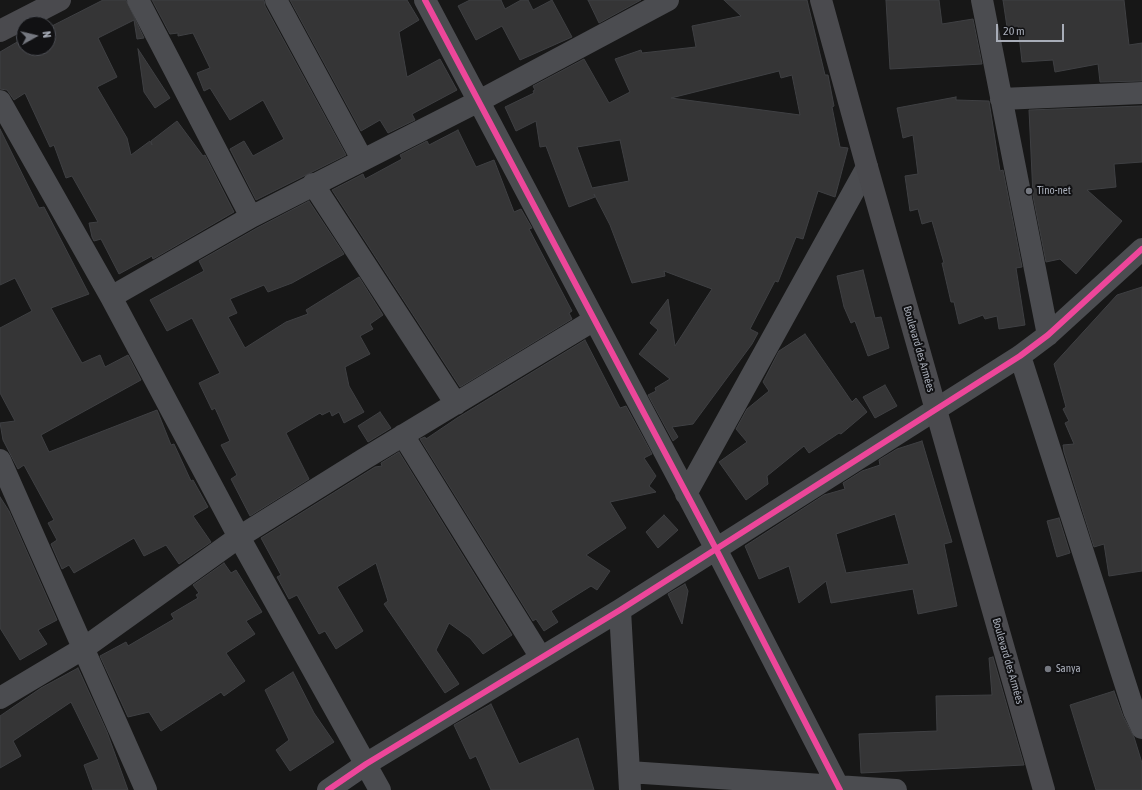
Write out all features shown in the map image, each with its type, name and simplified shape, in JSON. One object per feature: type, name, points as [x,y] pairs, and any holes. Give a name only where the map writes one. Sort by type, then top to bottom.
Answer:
[{"type":"main road","points":[[0,30],[60,0]]},
{"type":"main road","name":"Boulevard des Armées","points":[[821,0],[866,167],[1044,790]]},
{"type":"street","points":[[138,0],[251,217]]},
{"type":"street","points":[[276,0],[362,159]]},
{"type":"street","points":[[425,0],[716,549],[839,788]]},
{"type":"street","points":[[111,297],[251,217],[362,159],[479,101],[668,0]]},
{"type":"street","points":[[982,0],[1048,335]]},
{"type":"street","points":[[1001,98],[1142,93]]},
{"type":"street","points":[[0,100],[111,297],[239,537],[380,790]]},
{"type":"street","points":[[686,494],[866,167]]},
{"type":"street","points":[[313,184],[456,404]]},
{"type":"street","points":[[328,790],[366,764],[540,656],[620,610],[1020,356],[1048,335],[1142,249]]},
{"type":"street","points":[[0,698],[84,648],[239,537],[403,435],[594,320]]},
{"type":"street","points":[[1020,356],[1131,704],[1142,728]]},
{"type":"street","points":[[403,435],[540,656]]},
{"type":"street","points":[[0,460],[146,790]]},
{"type":"street","points":[[620,610],[630,781],[896,790]]},
{"type":"building","points":[[103,0],[126,0],[144,38],[137,39],[134,20],[98,38],[117,77],[97,87],[127,138],[131,155],[150,141],[152,145],[151,141],[177,121],[203,156],[205,155],[234,212],[153,259],[152,256],[119,274],[101,239],[94,241],[89,223],[98,222],[72,176],[66,178],[54,145],[50,147],[25,93],[14,100],[7,90],[0,89],[0,52],[16,43],[16,56],[56,56],[56,24]]},
{"type":"building","points":[[152,0],[264,0],[265,6],[346,155],[256,200],[230,149],[244,141],[253,156],[284,139],[263,100],[230,120],[210,88],[204,91],[197,73],[210,68],[193,33],[178,36],[178,33],[170,34]]},
{"type":"building","points":[[290,0],[407,0],[419,20],[399,32],[407,77],[440,59],[457,90],[412,114],[415,120],[388,133],[380,120],[361,131]]},
{"type":"building","points":[[470,0],[501,0],[505,9],[521,0],[528,0],[533,10],[552,0],[572,37],[520,60],[502,26],[476,40],[458,6]]},
{"type":"building","points":[[588,0],[641,0],[599,23]]},
{"type":"building","points":[[724,0],[807,0],[825,75],[828,75],[834,106],[832,107],[840,147],[848,148],[835,197],[818,191],[803,239],[796,237],[778,282],[775,281],[750,329],[758,333],[752,344],[693,424],[672,427],[678,437],[673,441],[648,395],[656,391],[655,388],[670,379],[639,354],[658,330],[650,323],[668,299],[675,346],[712,289],[664,271],[665,276],[632,283],[610,225],[594,194],[595,197],[569,207],[546,146],[540,147],[536,121],[516,131],[505,107],[534,93],[533,91],[535,90],[533,86],[584,59],[609,103],[630,92],[615,59],[641,50],[642,53],[696,47],[692,26],[741,16]],"holes":[[[779,71],[781,78],[792,75],[800,115],[671,98]],[[620,140],[629,181],[592,188],[577,147]]]},
{"type":"building","points":[[886,0],[939,0],[942,24],[973,19],[982,64],[890,69]]},
{"type":"building","points":[[1003,0],[1124,0],[1129,45],[1142,43],[1142,81],[1100,82],[1098,64],[1055,72],[1053,60],[1022,62],[1018,26],[1007,27]]},
{"type":"building","points":[[138,49],[170,98],[155,108],[144,92]]},
{"type":"building","points":[[956,97],[956,100],[989,101],[1000,171],[1003,170],[1022,267],[1016,268],[1025,325],[999,329],[997,316],[985,319],[983,315],[959,324],[954,302],[951,302],[942,263],[944,263],[932,221],[922,224],[918,209],[910,211],[905,176],[918,174],[913,135],[903,138],[897,108]]},
{"type":"building","points":[[1142,106],[1142,162],[1114,164],[1116,187],[1087,190],[1122,221],[1076,274],[1060,259],[1046,262],[1033,196],[1029,110]]},
{"type":"building","points":[[0,129],[39,208],[44,207],[89,294],[51,308],[82,363],[100,355],[105,367],[128,355],[141,380],[41,435],[49,452],[157,410],[171,445],[174,444],[191,481],[193,480],[208,507],[193,516],[211,542],[179,564],[166,545],[144,556],[134,538],[74,573],[69,565],[62,569],[51,544],[57,540],[48,523],[54,520],[24,465],[18,469],[3,440],[0,423],[15,421],[0,393],[0,328],[32,311],[15,278],[0,285]]},
{"type":"building","points":[[458,130],[476,167],[494,160],[514,212],[521,209],[532,228],[529,229],[572,311],[569,313],[572,319],[460,387],[332,190],[363,174],[365,179],[402,159],[400,155],[427,141],[429,145]]},
{"type":"building","points":[[309,201],[344,254],[292,283],[268,292],[264,285],[230,299],[237,313],[228,317],[245,348],[286,322],[308,314],[306,310],[359,277],[383,315],[370,324],[373,329],[360,336],[370,354],[345,367],[349,386],[364,412],[344,423],[339,412],[332,416],[330,411],[322,415],[320,413],[286,433],[309,479],[250,516],[231,479],[237,475],[221,445],[230,441],[215,408],[212,410],[199,383],[220,373],[192,318],[167,331],[150,300],[204,271],[199,261]]},
{"type":"building","points":[[863,270],[875,318],[881,317],[889,348],[868,356],[855,321],[851,323],[844,307],[837,276]]},
{"type":"building","points":[[1142,287],[1142,571],[1109,576],[1104,544],[1094,547],[1064,452],[1063,445],[1074,444],[1065,423],[1069,421],[1063,409],[1066,407],[1054,364],[1117,295]]},
{"type":"building","points":[[805,334],[852,402],[856,398],[867,412],[841,434],[839,433],[809,453],[804,446],[767,476],[768,484],[746,500],[719,462],[747,442],[736,429],[747,409],[769,391],[763,382],[779,351]]},
{"type":"building","points":[[585,340],[620,408],[626,406],[652,454],[644,458],[656,476],[649,486],[656,492],[610,502],[626,528],[586,555],[610,571],[597,590],[591,586],[551,611],[558,622],[544,631],[536,619],[533,621],[420,439],[425,437],[426,439],[457,418]]},
{"type":"building","points":[[885,385],[897,406],[875,418],[863,397]]},
{"type":"building","points":[[380,412],[391,428],[368,442],[358,426]]},
{"type":"building","points":[[922,441],[952,542],[944,544],[957,606],[918,614],[913,589],[831,603],[826,581],[799,603],[789,566],[759,579],[745,546],[824,495],[845,489],[843,483],[862,471],[880,465],[879,460],[897,449]],"holes":[[[895,514],[909,564],[846,573],[836,534]]]},
{"type":"building","points":[[399,452],[512,635],[483,654],[470,638],[449,623],[436,650],[459,684],[445,693],[384,604],[388,601],[376,563],[337,587],[363,631],[336,649],[325,631],[319,634],[297,595],[289,599],[277,577],[281,575],[261,538],[375,467],[382,466],[381,463]]},
{"type":"building","points":[[0,497],[9,511],[57,620],[38,630],[47,644],[20,660],[0,628]]},
{"type":"building","points":[[664,515],[678,530],[658,548],[646,532]]},
{"type":"building","points":[[1059,518],[1070,553],[1057,557],[1047,521]]},
{"type":"building","points":[[224,563],[231,573],[236,570],[262,612],[246,621],[255,634],[226,653],[245,681],[224,696],[221,692],[161,731],[149,712],[128,717],[100,656],[126,642],[128,646],[174,619],[171,614],[198,598],[196,595],[199,593],[193,585]]},
{"type":"building","points":[[685,584],[688,591],[682,624],[668,594]]},
{"type":"building","points":[[993,657],[1024,765],[861,773],[859,734],[937,731],[936,696],[992,695],[989,658]]},
{"type":"building","points":[[78,668],[107,732],[128,790],[93,790],[84,765],[99,759],[71,702],[13,741],[21,756],[0,768],[0,716],[41,688]]},
{"type":"building","points":[[293,672],[314,713],[334,742],[290,771],[276,750],[289,740],[265,690]]},
{"type":"building","points":[[1114,691],[1123,716],[1134,737],[1142,763],[1142,790],[1096,790],[1070,705]]},
{"type":"building","points":[[491,704],[519,764],[578,738],[594,790],[491,790],[476,756],[470,759],[454,725]]},
{"type":"cycle path","points":[[425,0],[716,549],[840,790]]},
{"type":"cycle path","points":[[328,790],[366,764],[620,610],[1020,356],[1048,335],[1142,249]]},
{"type":"place","name":"Tino-net","points":[[1029,191]]},
{"type":"place","name":"Sanya","points":[[1048,669]]}]
